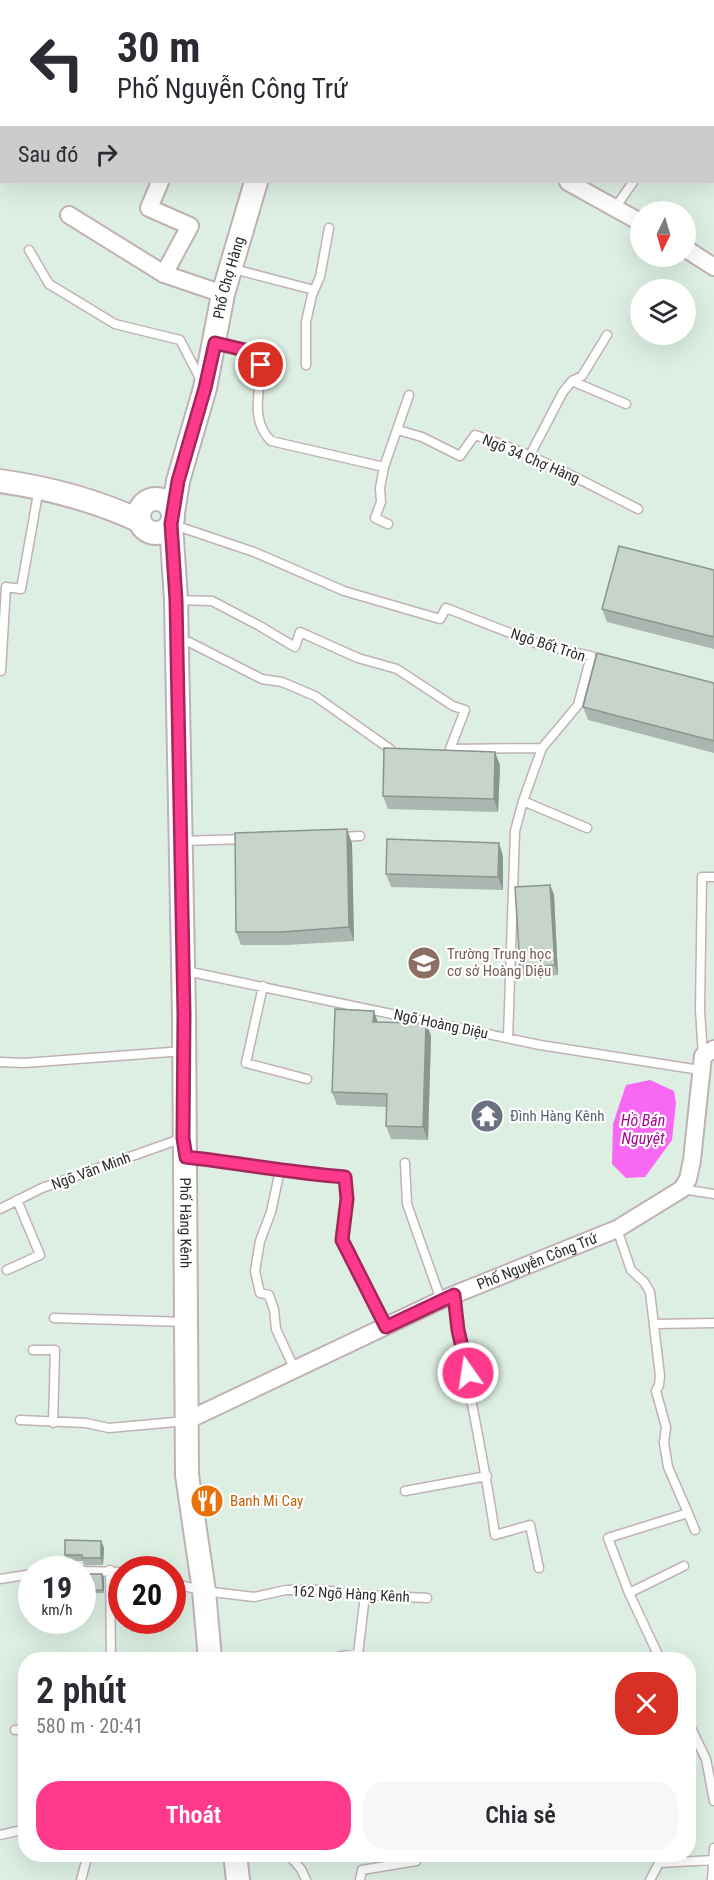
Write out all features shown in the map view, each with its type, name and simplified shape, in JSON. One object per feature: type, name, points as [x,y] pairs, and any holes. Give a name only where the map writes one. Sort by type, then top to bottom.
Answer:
[{"type":"street","points":[[160,183],[149,207],[190,226],[164,274]]},
{"type":"street","name":"Phố Chợ Hàng","points":[[157,516],[178,481],[205,388],[223,294],[256,183]]},
{"type":"street","points":[[570,183],[630,216]]},
{"type":"street","points":[[69,215],[164,274],[223,294]]},
{"type":"street","points":[[696,255],[714,267]]},
{"type":"street","points":[[0,481],[40,487],[109,507],[157,516]]},
{"type":"street","name":"Phố Hàng Kênh","points":[[157,516],[175,569],[183,971],[187,1475],[204,1591],[209,1652]]},
{"type":"street","points":[[682,1189],[688,1179],[692,1160],[706,1059]]},
{"type":"street","name":"Phố Nguyễn Công Trứ","points":[[186,1421],[448,1298],[617,1229],[682,1189]]},
{"type":"street","points":[[236,1862],[238,1880]]},
{"type":"lane","points":[[615,208],[632,183]]},
{"type":"lane","points":[[306,365],[306,322],[314,290],[320,278],[329,228]]},
{"type":"lane","points":[[30,250],[49,284],[115,324],[180,340],[205,388]]},
{"type":"lane","points":[[230,268],[314,290]]},
{"type":"lane","points":[[530,455],[563,392],[572,381],[582,376],[607,334]]},
{"type":"lane","points":[[215,343],[253,352],[259,357],[261,365],[258,398],[261,425],[264,434],[271,441],[384,467]]},
{"type":"lane","points":[[572,381],[626,404]]},
{"type":"lane","points":[[388,524],[375,519],[381,502],[384,467],[409,395]]},
{"type":"lane","name":"Ngõ 34 Chợ Hàng","points":[[398,430],[422,437],[460,456],[475,435],[530,455],[638,509]]},
{"type":"lane","points":[[1,671],[6,587],[21,589],[40,487]]},
{"type":"lane","name":"Ngõ Bốt Tròn","points":[[157,516],[254,552],[344,591],[440,619],[446,608],[538,644],[591,656],[578,705],[542,748],[522,801],[515,831],[508,1038]]},
{"type":"lane","points":[[176,600],[212,602],[295,647],[300,632],[358,658],[397,669],[453,706],[465,710],[450,749],[542,748]]},
{"type":"lane","points":[[175,643],[189,642],[262,679],[282,682],[315,696],[390,749]]},
{"type":"lane","points":[[522,801],[587,828]]},
{"type":"lane","points":[[326,837],[360,836]]},
{"type":"lane","points":[[180,841],[259,839]]},
{"type":"lane","points":[[706,1059],[700,1010],[702,877],[714,877]]},
{"type":"lane","name":"Ngõ Hoàng Diệu","points":[[183,971],[540,1045],[706,1059]]},
{"type":"lane","points":[[263,986],[246,1063],[307,1079]]},
{"type":"lane","points":[[0,1062],[24,1063],[184,1051]]},
{"type":"lane","points":[[185,1147],[231,1162],[345,1177],[347,1199],[342,1240],[386,1327]]},
{"type":"lane","name":"Ngõ Văn Minh","points":[[0,1209],[42,1188],[185,1147]]},
{"type":"lane","points":[[405,1163],[407,1204],[448,1298],[458,1330],[487,1476],[495,1535],[530,1525],[539,1568]]},
{"type":"lane","points":[[280,1170],[272,1212],[260,1241],[255,1271],[260,1293],[269,1295],[274,1310],[276,1329],[295,1371]]},
{"type":"lane","points":[[682,1189],[714,1194]]},
{"type":"lane","points":[[7,1270],[40,1255],[17,1200]]},
{"type":"lane","points":[[617,1229],[631,1270],[644,1282],[650,1292],[660,1376],[656,1391],[666,1427],[665,1452],[668,1467],[695,1530]]},
{"type":"lane","points":[[54,1318],[187,1322]]},
{"type":"lane","points":[[654,1324],[714,1323]]},
{"type":"lane","points":[[33,1350],[55,1350],[53,1423]]},
{"type":"lane","points":[[20,1420],[86,1423],[109,1428],[186,1421]]},
{"type":"lane","points":[[405,1491],[487,1476]]},
{"type":"lane","points":[[657,1652],[629,1593],[608,1538],[688,1513]]},
{"type":"lane","points":[[629,1593],[684,1566]]},
{"type":"lane","points":[[0,1579],[18,1577]]},
{"type":"lane","name":"162 Ngõ Hàng Kênh","points":[[186,1586],[254,1597],[286,1590],[320,1590],[427,1598]]},
{"type":"lane","points":[[358,1652],[364,1595]]},
{"type":"lane","points":[[111,1634],[111,1652]]},
{"type":"lane","points":[[696,1745],[706,1759],[714,1802]]},
{"type":"lane","points":[[706,1759],[714,1753]]},
{"type":"lane","points":[[0,1835],[18,1831]]},
{"type":"lane","points":[[712,1880],[714,1848]]},
{"type":"lane","points":[[696,1860],[714,1860]]},
{"type":"lane","points":[[81,1880],[86,1862]]},
{"type":"lane","points":[[295,1862],[306,1880]]},
{"type":"lane","points":[[360,1880],[362,1870],[410,1862]]},
{"type":"lane","points":[[650,1880],[658,1862]]},
{"type":"water","name":"Hồ Bán Nguyệt","points":[[650,1080],[674,1091],[676,1103],[672,1140],[645,1177],[626,1178],[612,1164],[613,1124],[626,1085]]},
{"type":"building","points":[[619,546],[714,570],[714,637],[602,609]]},
{"type":"building","points":[[597,653],[714,683],[714,741],[583,707]]},
{"type":"building","points":[[384,748],[495,752],[494,799],[383,796]]},
{"type":"building","points":[[347,829],[349,927],[281,932],[236,932],[235,833]]},
{"type":"building","points":[[387,839],[499,843],[498,877],[386,874]]},
{"type":"building","points":[[550,885],[555,965],[520,967],[515,887]]},
{"type":"building","points":[[335,1009],[374,1011],[373,1022],[426,1023],[423,1127],[386,1126],[387,1094],[332,1092]]},
{"type":"building","points":[[65,1540],[101,1541],[101,1558],[65,1555]]},
{"type":"building","points":[[96,1574],[102,1574],[103,1590],[96,1590]]},
{"type":"place","name":"Trường Trung học cơ sở Hoàng Diệu","points":[[424,963]]},
{"type":"place","name":"Đình Hàng Kênh","points":[[487,1116]]},
{"type":"place","name":"Banh Mi Cay","points":[[207,1501]]},
{"type":"route","points":[[261,365],[259,357],[253,352],[215,343],[205,388],[178,481],[171,524],[176,600],[175,643],[184,1014],[183,1138],[186,1157],[345,1177],[347,1199],[342,1240],[386,1327],[454,1295],[458,1330],[468,1373]]}]
